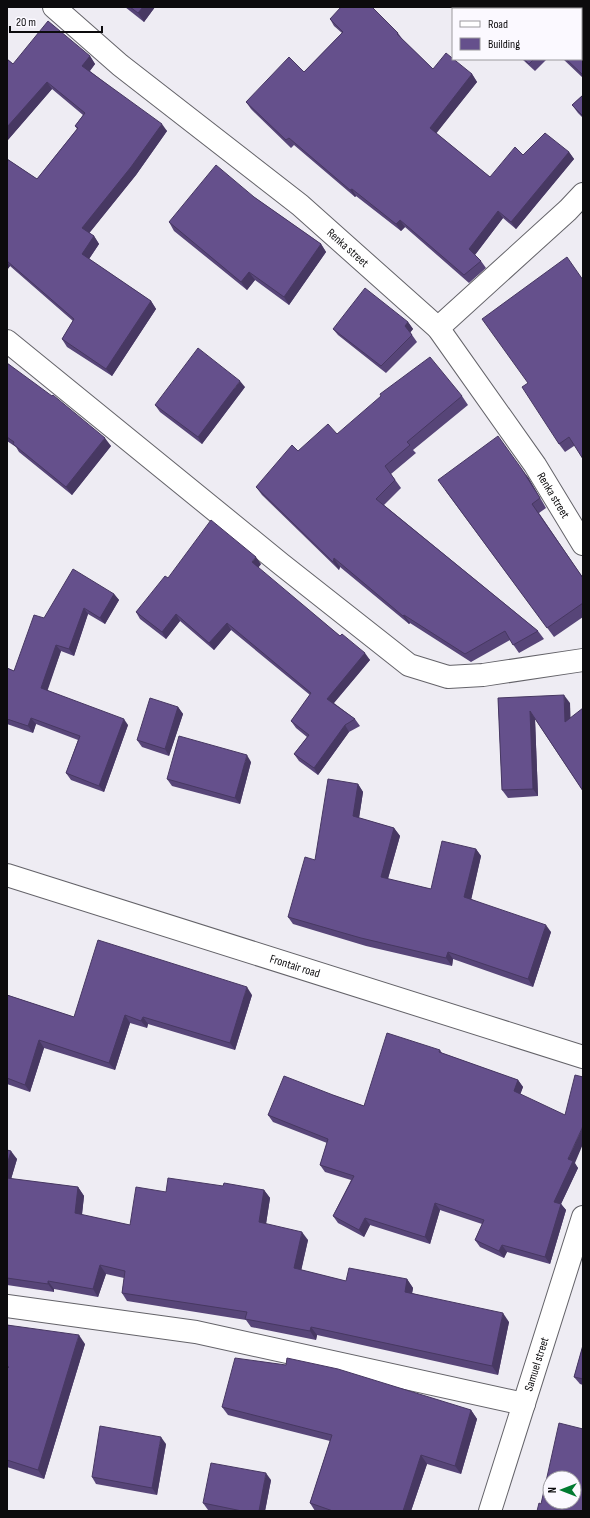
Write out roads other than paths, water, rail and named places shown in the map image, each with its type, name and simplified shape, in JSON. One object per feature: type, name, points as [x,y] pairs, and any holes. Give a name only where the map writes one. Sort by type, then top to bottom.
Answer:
[{"type":"street","name":"Renka street","points":[[54,7],[120,65],[300,205],[438,328],[535,465],[583,544]]},
{"type":"street","points":[[438,328],[568,210],[583,194]]},
{"type":"street","points":[[7,341],[281,564],[410,665],[448,677],[483,675],[583,660]]},
{"type":"street","name":"Frontair road","points":[[7,875],[583,1057]]},
{"type":"street","name":"Samuel street","points":[[490,1511],[583,1217]]},
{"type":"street","points":[[7,1306],[196,1332],[524,1404]]}]
